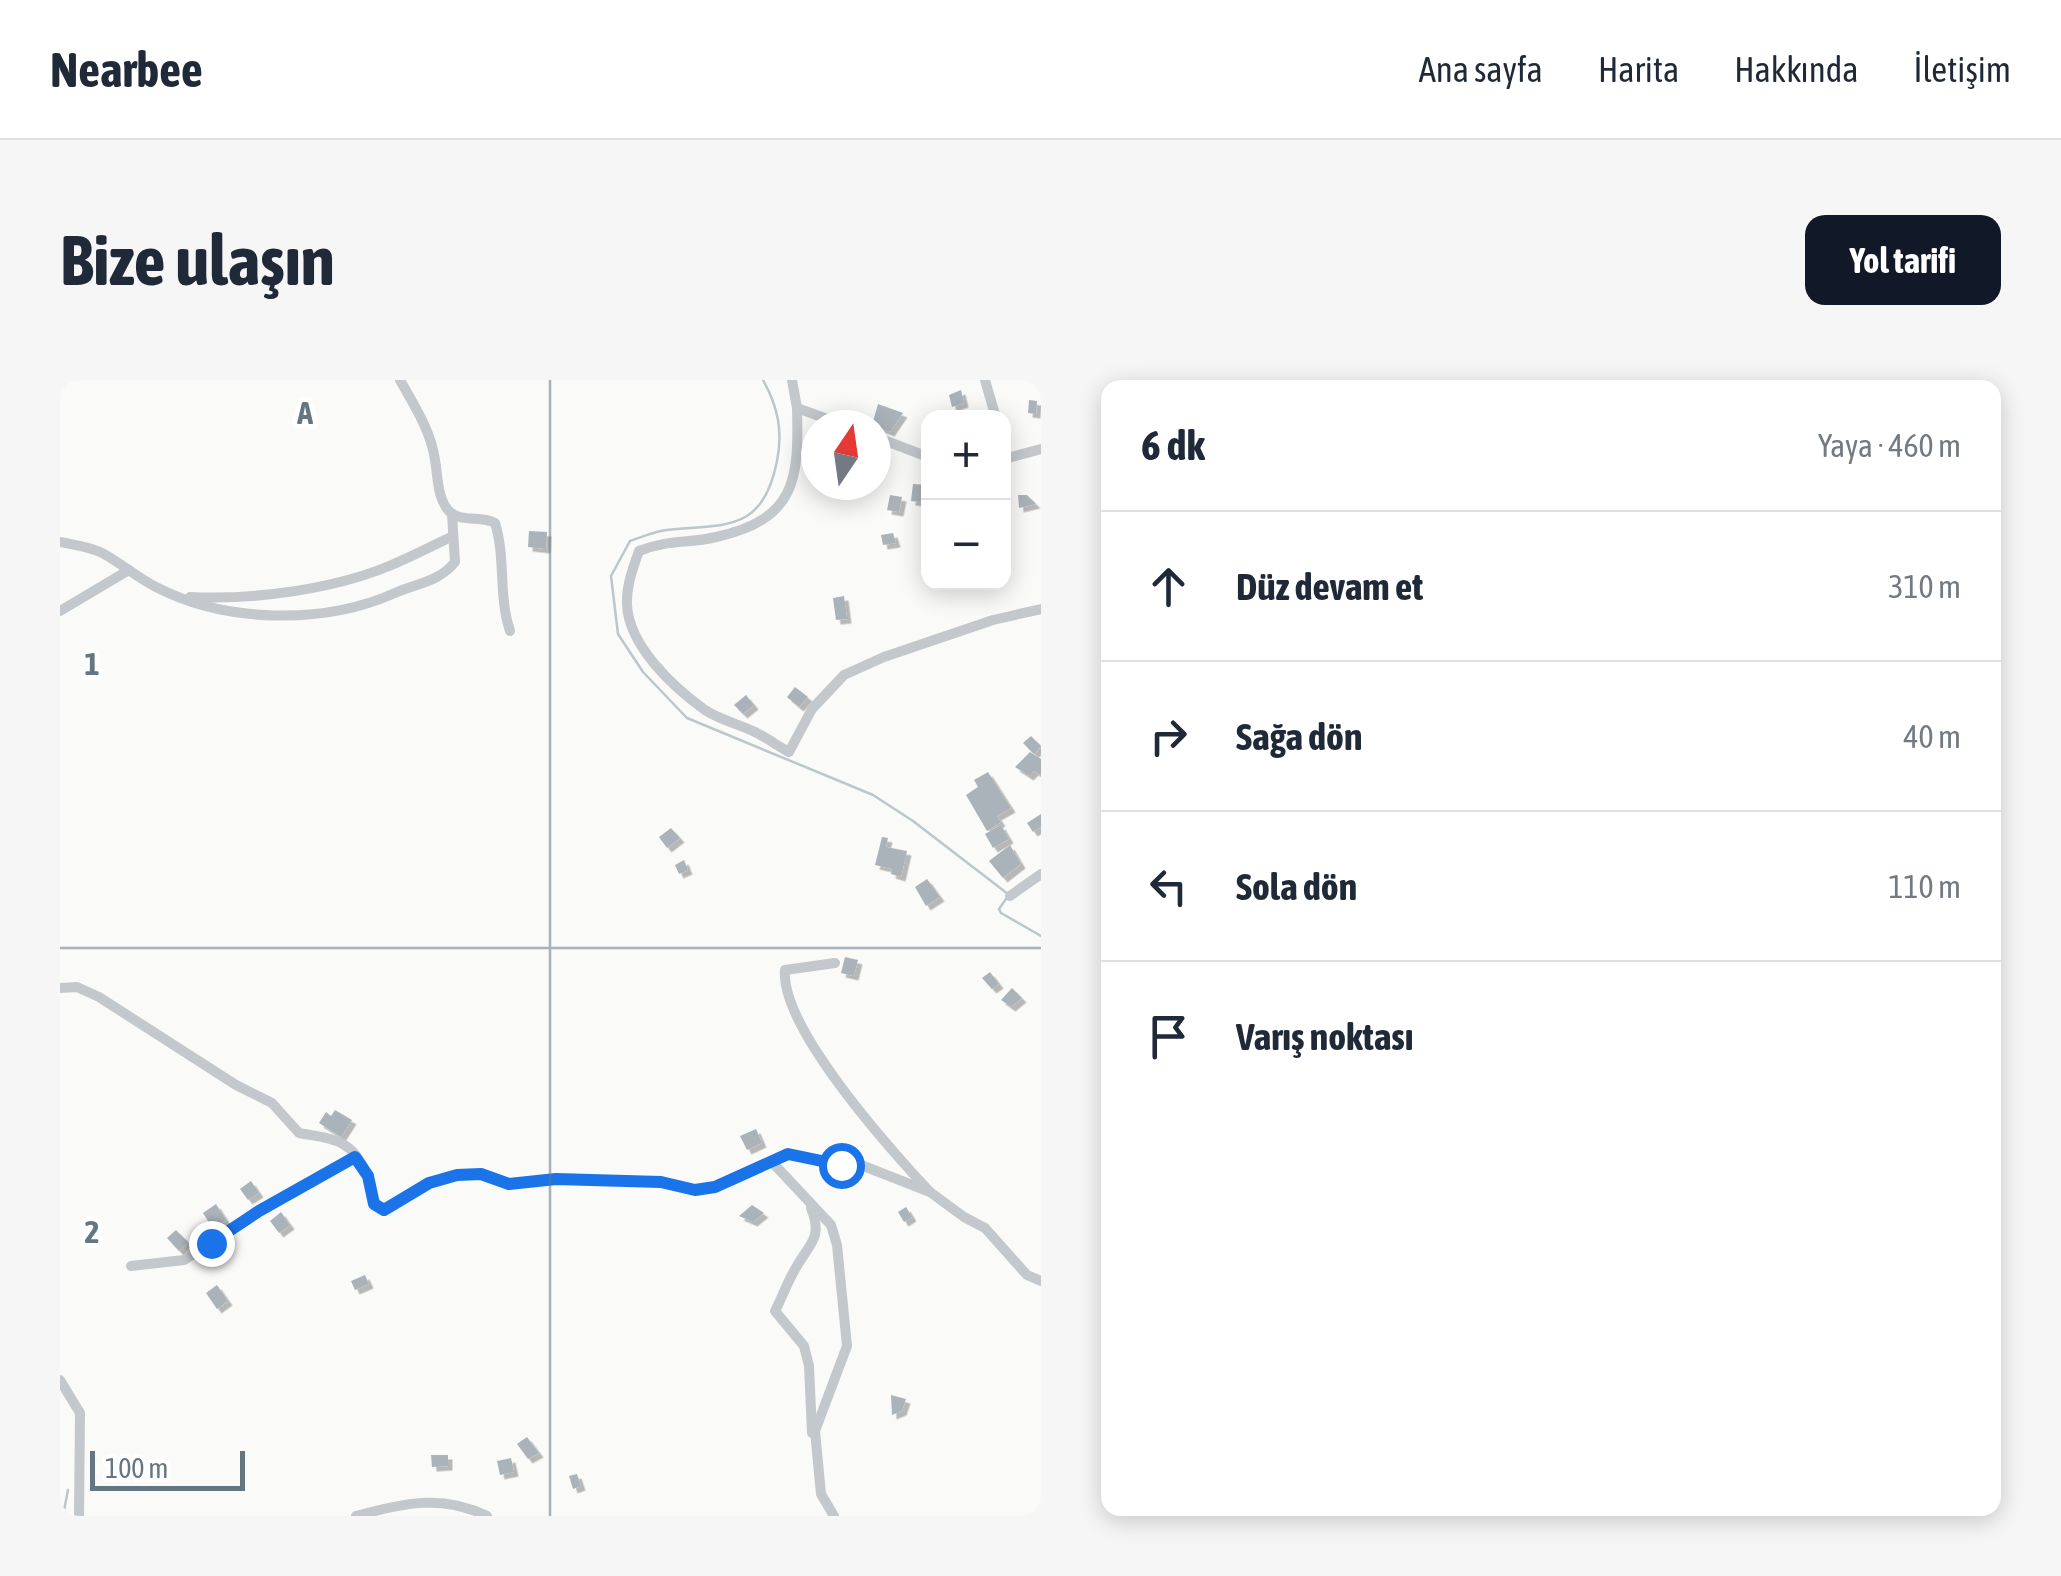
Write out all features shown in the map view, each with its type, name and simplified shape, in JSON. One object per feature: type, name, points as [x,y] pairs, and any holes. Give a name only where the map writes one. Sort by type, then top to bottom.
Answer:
[{"type":"street","points":[[400,380],[428,432],[444,504],[462,518],[486,518],[495,523],[501,542],[503,599],[510,630]]},
{"type":"street","points":[[792,380],[798,462],[785,501],[759,523],[714,538],[664,541],[638,551],[627,607],[642,645],[670,680],[707,712],[790,752],[812,709],[844,675],[975,626],[1041,609]]},
{"type":"street","points":[[984,380],[993,410]]},
{"type":"street","points":[[797,408],[803,410]]},
{"type":"street","points":[[891,442],[921,453]]},
{"type":"street","points":[[1011,458],[1041,449]]},
{"type":"street","points":[[60,542],[100,552],[158,588],[218,610],[246,614],[318,612],[357,606],[417,587],[446,573],[455,562],[452,514]]},
{"type":"street","points":[[180,596],[238,599],[346,580],[387,567],[453,536]]},
{"type":"street","points":[[60,611],[128,570]]},
{"type":"street","points":[[1010,896],[1041,874]]},
{"type":"street","points":[[834,963],[785,970],[789,998],[806,1034],[852,1104],[930,1192],[964,1218],[985,1228],[1027,1275],[1041,1281]]},
{"type":"street","points":[[60,988],[77,987],[99,997],[236,1085],[272,1103],[299,1133],[324,1135],[342,1142],[368,1176],[374,1204],[384,1210],[429,1183],[457,1175],[481,1174],[509,1184],[556,1179],[661,1182],[695,1190],[715,1187],[788,1154],[861,1165],[930,1192]]},
{"type":"street","points":[[131,1266],[184,1260],[259,1211],[355,1157]]},
{"type":"street","points":[[772,1162],[830,1225],[837,1245],[847,1346],[815,1431],[821,1494],[834,1516]]},
{"type":"street","points":[[809,1202],[818,1223],[812,1248],[798,1264],[776,1311],[804,1346],[809,1366],[810,1426],[817,1448]]},
{"type":"street","points":[[60,1380],[80,1413],[80,1516]]},
{"type":"street","points":[[356,1516],[422,1502],[455,1503],[487,1516]]},
{"type":"building","points":[[961,390],[964,403],[952,407],[949,395]]},
{"type":"building","points":[[1029,400],[1037,401],[1036,414],[1028,413]]},
{"type":"building","points":[[878,404],[903,413],[891,431],[891,410],[876,410]]},
{"type":"building","points":[[913,484],[921,485],[921,502],[911,501]]},
{"type":"building","points":[[891,495],[902,497],[899,512],[887,510]]},
{"type":"building","points":[[1018,495],[1027,495],[1036,504],[1019,508]]},
{"type":"building","points":[[529,531],[547,532],[546,549],[528,547]]},
{"type":"building","points":[[893,533],[896,543],[883,545],[881,535]]},
{"type":"building","points":[[844,596],[847,619],[836,620],[833,598]]},
{"type":"building","points":[[795,687],[808,697],[799,707],[787,697]]},
{"type":"building","points":[[746,695],[754,705],[743,714],[734,705]]},
{"type":"building","points":[[1031,736],[1041,746],[1034,754],[1023,743]]},
{"type":"building","points":[[1030,752],[1041,759],[1041,775],[1034,771],[1029,776],[1015,767]]},
{"type":"building","points":[[988,772],[1011,808],[997,816],[1001,822],[987,831],[966,795],[978,787],[974,780]]},
{"type":"building","points":[[1041,814],[1041,827],[1033,832],[1027,823]]},
{"type":"building","points":[[1001,825],[1009,839],[993,848],[985,834]]},
{"type":"building","points":[[671,828],[680,838],[667,848],[659,837]]},
{"type":"building","points":[[882,837],[888,838],[886,847],[907,851],[901,877],[891,874],[892,869],[875,865]]},
{"type":"building","points":[[1010,845],[1021,864],[1003,878],[989,861]]},
{"type":"building","points":[[684,860],[688,870],[679,874],[675,865]]},
{"type":"building","points":[[927,879],[940,897],[926,906],[915,887]]},
{"type":"building","points":[[845,957],[858,960],[854,976],[841,973]]},
{"type":"building","points":[[990,972],[999,984],[992,989],[982,978]]},
{"type":"building","points":[[1012,988],[1022,998],[1011,1007],[1001,1000]]},
{"type":"building","points":[[335,1110],[352,1120],[341,1137],[319,1123],[326,1112],[331,1116]]},
{"type":"building","points":[[756,1129],[762,1143],[747,1150],[740,1136]]},
{"type":"building","points":[[251,1181],[259,1193],[248,1200],[240,1189]]},
{"type":"building","points":[[216,1204],[226,1220],[213,1229],[203,1213]]},
{"type":"building","points":[[752,1205],[764,1213],[753,1222],[739,1216]]},
{"type":"building","points":[[906,1207],[912,1217],[904,1222],[898,1212]]},
{"type":"building","points":[[281,1212],[290,1225],[279,1233],[270,1221]]},
{"type":"building","points":[[176,1230],[188,1242],[179,1251],[167,1238]]},
{"type":"building","points":[[365,1275],[369,1284],[355,1290],[351,1281]]},
{"type":"building","points":[[217,1285],[228,1301],[217,1309],[206,1293]]},
{"type":"building","points":[[891,1395],[906,1399],[902,1411],[892,1415]]},
{"type":"building","points":[[527,1437],[539,1453],[528,1459],[517,1444]]},
{"type":"building","points":[[431,1455],[448,1455],[448,1466],[432,1467]]},
{"type":"building","points":[[511,1458],[514,1472],[500,1475],[497,1461]]},
{"type":"building","points":[[577,1474],[581,1486],[573,1489],[569,1476]]},
{"type":"waterway","points":[[763,380],[776,410],[779,439],[771,484],[762,501],[751,513],[724,525],[662,531],[630,541],[611,576],[618,634],[643,672],[687,718],[873,795],[1008,894]]},
{"type":"waterway","points":[[1006,899],[999,909],[1001,913],[1041,936]]},
{"type":"waterway","points":[[63,1516],[68,1490]]},
{"type":"route","points":[[211,1243],[355,1157],[368,1176],[374,1204],[384,1210],[429,1183],[457,1175],[481,1174],[509,1184],[556,1179],[661,1182],[695,1190],[715,1187],[788,1154],[841,1165]]}]
